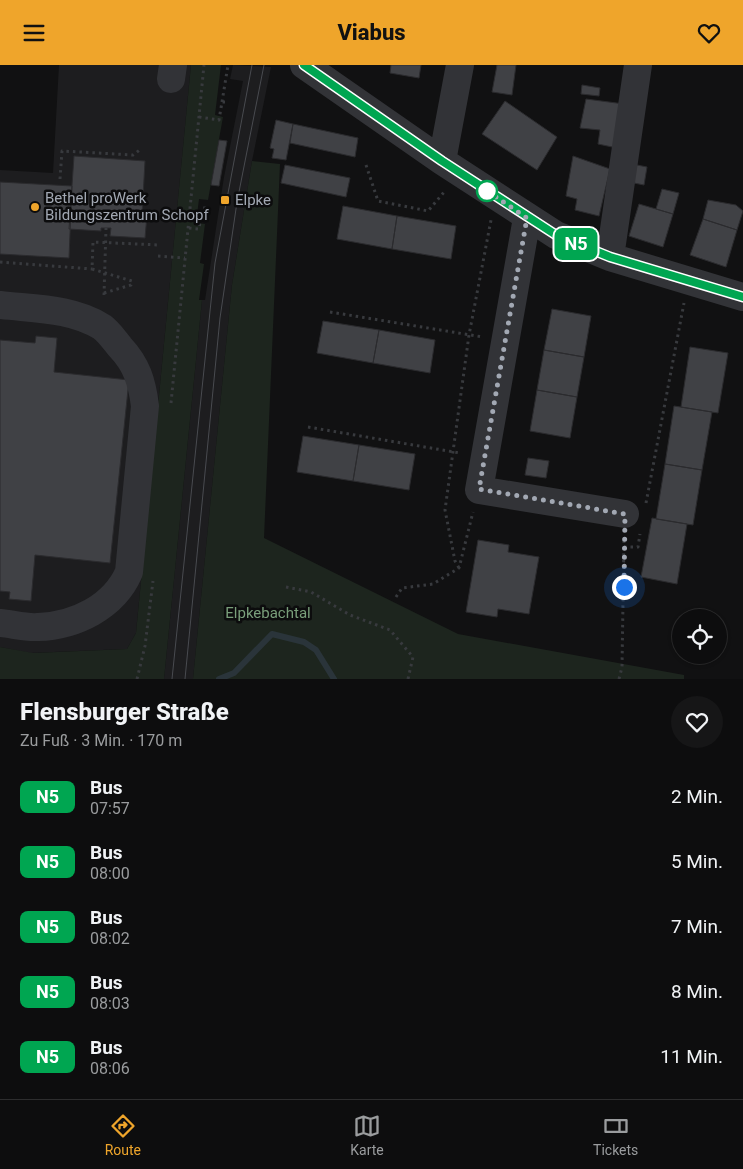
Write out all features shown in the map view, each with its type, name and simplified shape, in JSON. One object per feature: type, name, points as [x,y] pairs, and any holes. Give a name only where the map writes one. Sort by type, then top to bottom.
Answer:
[{"type":"street","points":[[304,65],[451,167],[556,235],[610,257],[743,297]]},
{"type":"street","points":[[451,167],[460,65]]},
{"type":"street","points":[[610,257],[638,65]]},
{"type":"street","points":[[527,218],[479,489],[637,517]]},
{"type":"street","points":[[0,305],[76,315],[103,328],[130,358],[137,370],[142,384],[145,406],[129,572],[121,587],[102,607],[63,624],[36,628],[0,623]]},
{"type":"path","points":[[171,404],[204,65]]},
{"type":"path","points":[[199,117],[219,120],[224,102],[228,65]]},
{"type":"path","points":[[60,179],[62,151],[133,155],[141,149]]},
{"type":"path","points":[[366,165],[378,201],[428,211],[451,167]]},
{"type":"path","points":[[459,568],[454,561],[445,510],[469,335],[496,197]]},
{"type":"path","points":[[188,227],[199,229],[202,208],[207,208]]},
{"type":"path","points":[[0,263],[92,269],[105,273],[132,281],[131,285],[104,293],[105,273],[106,243],[106,228]]},
{"type":"path","points":[[92,269],[93,242],[159,245]]},
{"type":"path","points":[[158,256],[185,258]]},
{"type":"path","points":[[620,679],[622,667],[624,547],[637,517],[688,281]]},
{"type":"path","points":[[330,312],[505,341]]},
{"type":"path","points":[[308,427],[484,458]]},
{"type":"path","points":[[396,597],[402,588],[432,584],[459,568],[479,489]]},
{"type":"path","points":[[624,547],[638,547],[637,517]]},
{"type":"path","points":[[137,679],[146,646],[153,579]]},
{"type":"path","points":[[286,587],[311,592],[350,615],[390,630],[413,657],[408,679]]},
{"type":"shaded area","points":[[59,65],[191,65],[136,633],[127,649],[30,653],[0,647],[0,170],[53,173]]},
{"type":"shaded area","points":[[233,65],[271,67],[252,161],[232,285],[193,679],[164,679],[202,300],[205,300],[224,177],[243,81],[230,79]]},
{"type":"green space","points":[[191,65],[221,65],[215,115],[223,117],[208,200],[199,199],[196,223],[205,224],[200,263],[204,264],[199,300],[202,300],[164,679],[0,679],[0,647],[33,653],[127,649],[136,633]]},
{"type":"green space","name":"Elpkebachtal","points":[[252,161],[280,164],[264,538],[458,634],[684,675],[684,679],[193,679],[232,285]]},
{"type":"building","points":[[391,65],[421,65],[419,78],[390,73]]},
{"type":"building","points":[[497,65],[516,65],[512,95],[492,92]]},
{"type":"building","points":[[582,85],[600,88],[599,96],[581,94]]},
{"type":"building","points":[[586,99],[624,104],[617,148],[598,144],[600,130],[580,128]]},
{"type":"building","points":[[505,101],[557,137],[537,170],[482,134]]},
{"type":"building","points":[[276,120],[293,124],[286,160],[272,158],[274,149],[270,148]]},
{"type":"building","points":[[293,124],[358,138],[355,157],[290,143]]},
{"type":"building","points":[[219,140],[227,141],[219,186],[211,185]]},
{"type":"building","points":[[74,156],[145,161],[142,215],[147,215],[145,238],[110,236],[111,228],[101,228],[101,231],[69,229]]},
{"type":"building","points":[[573,156],[610,169],[599,216],[575,210],[577,199],[566,196]]},
{"type":"building","points":[[632,164],[647,167],[644,185],[629,182]]},
{"type":"building","points":[[285,165],[350,178],[346,197],[281,183]]},
{"type":"building","name":"Bethel proWerk Bildungszentrum Schopf","points":[[0,182],[72,186],[69,258],[0,254]]},
{"type":"building","points":[[662,189],[679,193],[673,214],[656,209]]},
{"type":"building","points":[[708,200],[736,205],[743,211],[737,230],[703,219]]},
{"type":"building","points":[[639,204],[673,214],[663,247],[629,236]]},
{"type":"building","points":[[343,206],[397,216],[392,249],[337,239]]},
{"type":"building","points":[[397,216],[456,226],[451,259],[392,249]]},
{"type":"building","points":[[703,219],[737,230],[726,267],[690,255]]},
{"type":"building","points":[[552,309],[591,316],[584,357],[544,350]]},
{"type":"building","points":[[323,321],[379,330],[373,363],[317,353]]},
{"type":"building","points":[[379,330],[435,340],[430,373],[373,363]]},
{"type":"building","points":[[36,336],[57,338],[54,372],[129,380],[110,563],[35,555],[31,601],[9,599],[10,592],[0,591],[0,340],[35,343]]},
{"type":"building","points":[[690,347],[728,353],[718,413],[681,407]]},
{"type":"building","points":[[544,350],[584,357],[577,397],[537,390]]},
{"type":"building","points":[[537,390],[577,397],[570,438],[530,431]]},
{"type":"building","points":[[674,406],[712,412],[702,470],[665,464]]},
{"type":"building","points":[[303,436],[359,445],[353,481],[297,472]]},
{"type":"building","points":[[359,445],[415,454],[409,490],[353,481]]},
{"type":"building","points":[[528,458],[549,461],[546,478],[525,475]]},
{"type":"building","points":[[665,464],[702,470],[693,525],[656,519]]},
{"type":"building","points":[[652,518],[687,524],[677,584],[641,577]]},
{"type":"building","points":[[478,540],[509,545],[508,552],[539,557],[529,614],[498,609],[497,617],[466,612]]},
{"type":"waterway","name":"Elpke","points":[[219,679],[234,673],[272,634],[304,642],[316,650],[334,679]]},
{"type":"tram line","points":[[172,679],[215,263],[252,65]]},
{"type":"tram line","points":[[185,679],[220,318],[237,202],[264,65]]},
{"type":"bus line","name":"N5","points":[[304,65],[442,161],[527,218],[556,235],[610,257],[743,297]]},
{"type":"place","name":"Elpke","points":[[225,200]]},
{"type":"place","name":"Bethel proWerk Bildungszentrum Schopf","points":[[35,207]]},
{"type":"route","points":[[487,191],[484,189],[527,218],[479,489],[625,514],[624,587]]}]
